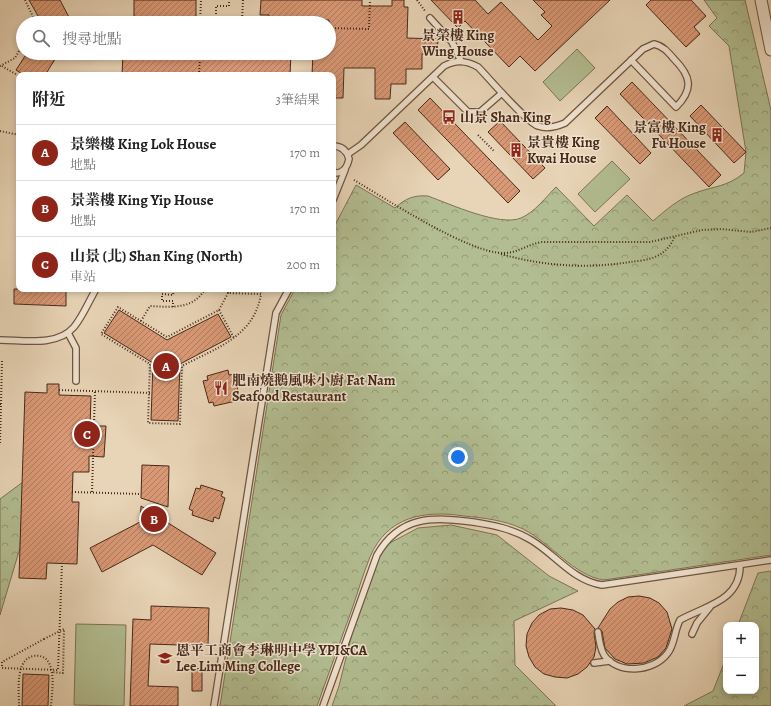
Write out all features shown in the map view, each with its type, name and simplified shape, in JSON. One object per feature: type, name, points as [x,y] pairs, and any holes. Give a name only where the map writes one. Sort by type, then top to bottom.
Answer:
[{"type":"street","points":[[761,0],[771,50]]},
{"type":"lane","points":[[430,18],[452,42],[461,60]]},
{"type":"lane","points":[[348,154],[361,145],[444,66],[461,60],[470,62],[478,67],[530,122],[547,128],[565,123],[631,60],[648,45],[654,44],[665,49],[683,68],[687,76],[687,94],[676,107],[631,60]]},
{"type":"lane","points":[[433,77],[468,112],[480,112],[502,92]]},
{"type":"lane","points":[[336,147],[342,148],[348,154],[349,160],[336,192]]},
{"type":"lane","points":[[336,173],[345,170]]},
{"type":"lane","points":[[0,340],[50,340],[68,332],[77,323],[94,292]]},
{"type":"lane","points":[[214,706],[276,313],[287,292]]},
{"type":"lane","points":[[68,332],[76,348],[76,381]]},
{"type":"lane","points":[[323,706],[377,555],[388,539],[397,531],[418,521],[436,518],[452,519],[486,524],[511,530],[539,545],[577,576],[592,584],[614,584],[740,566],[771,560]]},
{"type":"lane","points":[[598,632],[602,651],[610,661],[625,668],[640,669],[651,666],[668,654],[680,620],[726,597],[740,578],[740,566]]},
{"type":"lane","points":[[692,634],[700,618],[713,604]]},
{"type":"lane","points":[[594,663],[610,661]]},
{"type":"path","points":[[25,0],[33,16]]},
{"type":"path","points":[[200,16],[201,0]]},
{"type":"path","points":[[216,16],[216,6],[229,6],[229,0]]},
{"type":"path","points":[[242,16],[243,0]]},
{"type":"path","points":[[336,28],[369,29],[370,0]]},
{"type":"path","points":[[417,0],[430,18]]},
{"type":"path","points":[[1,66],[16,56]]},
{"type":"path","points":[[199,72],[200,60]]},
{"type":"path","points":[[1,66],[16,74]]},
{"type":"path","points":[[0,131],[16,134]]},
{"type":"path","points":[[478,135],[495,152]]},
{"type":"path","points":[[354,180],[445,232],[477,246],[496,253],[548,264],[581,266],[614,264],[656,257],[671,245],[675,236]]},
{"type":"path","points":[[496,253],[513,252],[527,245],[542,242],[650,242],[702,230],[721,229],[751,232],[771,228]]},
{"type":"path","points":[[173,307],[173,301],[162,301],[162,294],[173,295],[174,292]]},
{"type":"path","points":[[141,321],[150,306],[173,307],[192,302],[203,292]]},
{"type":"path","points":[[228,293],[261,294],[253,319],[234,338],[182,366],[180,424],[148,423],[150,364],[101,334],[118,307],[167,337],[219,310],[228,293]]},
{"type":"path","points":[[219,310],[234,338]]},
{"type":"path","points":[[0,445],[2,360]]},
{"type":"path","points":[[59,390],[152,393]]},
{"type":"path","points":[[92,492],[95,391]]},
{"type":"path","points":[[72,492],[142,494]]},
{"type":"path","points":[[52,672],[63,673],[64,629],[44,639],[2,662],[2,668],[58,670],[62,563]]},
{"type":"path","points":[[19,706],[20,671],[24,661],[34,656],[45,658],[52,667],[51,706]]},
{"type":"green space","points":[[704,0],[745,0],[771,110],[771,555],[604,580],[593,577],[573,566],[533,535],[509,523],[449,514],[435,514],[409,519],[397,524],[386,532],[377,543],[370,557],[317,706],[220,706],[281,315],[293,292],[336,292],[336,223],[356,185],[395,208],[410,198],[428,196],[488,217],[512,220],[521,218],[531,212],[556,187],[594,226],[627,195],[653,221],[683,198],[720,186],[738,178],[744,173],[746,152],[729,46],[709,26],[717,18]]},
{"type":"green space","points":[[577,49],[595,68],[560,101],[543,82]]},
{"type":"green space","points":[[612,161],[630,179],[595,212],[578,194]]},
{"type":"green space","points":[[23,482],[20,548],[0,615],[0,499]]},
{"type":"green space","points":[[451,525],[497,535],[549,576],[578,591],[514,621],[515,665],[556,706],[332,706],[339,686],[367,573],[388,544],[418,528]]},
{"type":"green space","points":[[771,571],[771,706],[684,706],[713,691],[723,666],[723,694],[759,694],[759,622],[739,622],[758,573]]},
{"type":"green space","points":[[76,624],[126,625],[124,706],[74,705]]},
{"type":"building","points":[[29,0],[60,0],[68,16],[38,16]]},
{"type":"building","points":[[134,0],[196,0],[196,16],[134,16]]},
{"type":"building","points":[[261,0],[362,0],[362,6],[392,6],[392,0],[404,0],[404,7],[408,7],[407,38],[438,39],[437,54],[422,54],[422,69],[406,69],[406,84],[391,84],[390,99],[375,99],[375,68],[344,68],[343,98],[336,98],[336,72],[312,72],[313,60],[336,60],[336,16],[260,15]]},
{"type":"building","points":[[431,0],[475,0],[488,14],[501,2],[538,40],[552,26],[541,15],[545,12],[533,0],[610,0],[535,71],[520,56],[509,67],[465,21],[458,28]]},
{"type":"building","points":[[651,0],[691,0],[706,16],[694,27],[700,34],[686,47],[646,5]]},
{"type":"building","points":[[22,60],[55,60],[47,72],[19,72],[16,70]]},
{"type":"building","points":[[123,60],[291,60],[290,72],[122,72]]},
{"type":"building","points":[[632,82],[721,175],[709,187],[620,94]]},
{"type":"building","points":[[430,98],[520,191],[508,203],[418,110]]},
{"type":"building","points":[[701,105],[746,152],[734,163],[690,116]]},
{"type":"building","points":[[607,106],[651,153],[640,164],[595,118]]},
{"type":"building","points":[[500,121],[545,168],[533,179],[488,132]]},
{"type":"building","points":[[405,122],[450,169],[438,180],[393,133]]},
{"type":"building","points":[[14,289],[16,289],[16,292],[66,292],[66,306],[14,304]]},
{"type":"building","points":[[119,310],[167,340],[218,314],[231,337],[180,364],[178,421],[151,420],[153,363],[104,333]]},
{"type":"building","name":"肥南燒鵝風味小廚 Fat Nam Seafood Restaurant","points":[[228,370],[229,375],[234,374],[239,395],[235,396],[236,401],[214,406],[213,402],[209,403],[203,381],[208,380],[207,376]]},
{"type":"building","points":[[47,384],[59,384],[59,395],[91,396],[90,426],[106,426],[104,457],[89,456],[89,472],[73,472],[72,502],[79,502],[77,564],[47,563],[46,579],[19,578],[25,392],[47,393]]},
{"type":"building","points":[[142,465],[169,466],[168,507],[141,498]]},
{"type":"building","points":[[201,485],[223,492],[221,496],[225,498],[219,519],[214,517],[213,522],[192,515],[193,511],[189,509],[196,488],[200,489]]},
{"type":"building","points":[[141,506],[216,553],[202,575],[153,545],[102,572],[90,548],[140,522]]},
{"type":"building","points":[[639,596],[650,598],[659,603],[667,612],[672,629],[666,648],[658,657],[644,663],[627,664],[615,659],[605,648],[602,631],[598,628],[610,609],[618,602],[628,597]]},
{"type":"building","points":[[151,606],[209,608],[208,646],[150,644],[148,686],[178,687],[178,706],[130,706],[133,619],[151,620]]},
{"type":"building","points":[[561,608],[573,610],[583,615],[595,629],[594,633],[596,647],[594,657],[587,667],[578,674],[567,678],[544,674],[535,667],[529,657],[526,646],[527,634],[532,623],[539,615],[550,609]]},
{"type":"building","points":[[192,668],[202,669],[202,691],[192,691]]},
{"type":"building","points":[[23,674],[49,675],[48,706],[22,706]]},
{"type":"place","name":"景榮樓 King Wing House","points":[[458,17]]},
{"type":"place","name":"山景 Shan King","points":[[449,117]]},
{"type":"place","name":"景富樓 King Fu House","points":[[717,135]]},
{"type":"place","name":"景貴樓 King Kwai House","points":[[516,150]]},
{"type":"place","name":"景樂樓 King Lok House","points":[[166,366]]},
{"type":"place","name":"肥南燒鵝風味小廚 Fat Nam Seafood Restaurant","points":[[221,388]]},
{"type":"place","name":"山景 (北) Shan King (North)","points":[[87,434]]},
{"type":"place","name":"景業樓 King Yip House","points":[[154,519]]},
{"type":"place","name":"恩平工商會李琳明中學 YPI&CA Lee Lim Ming College","points":[[165,658]]}]
